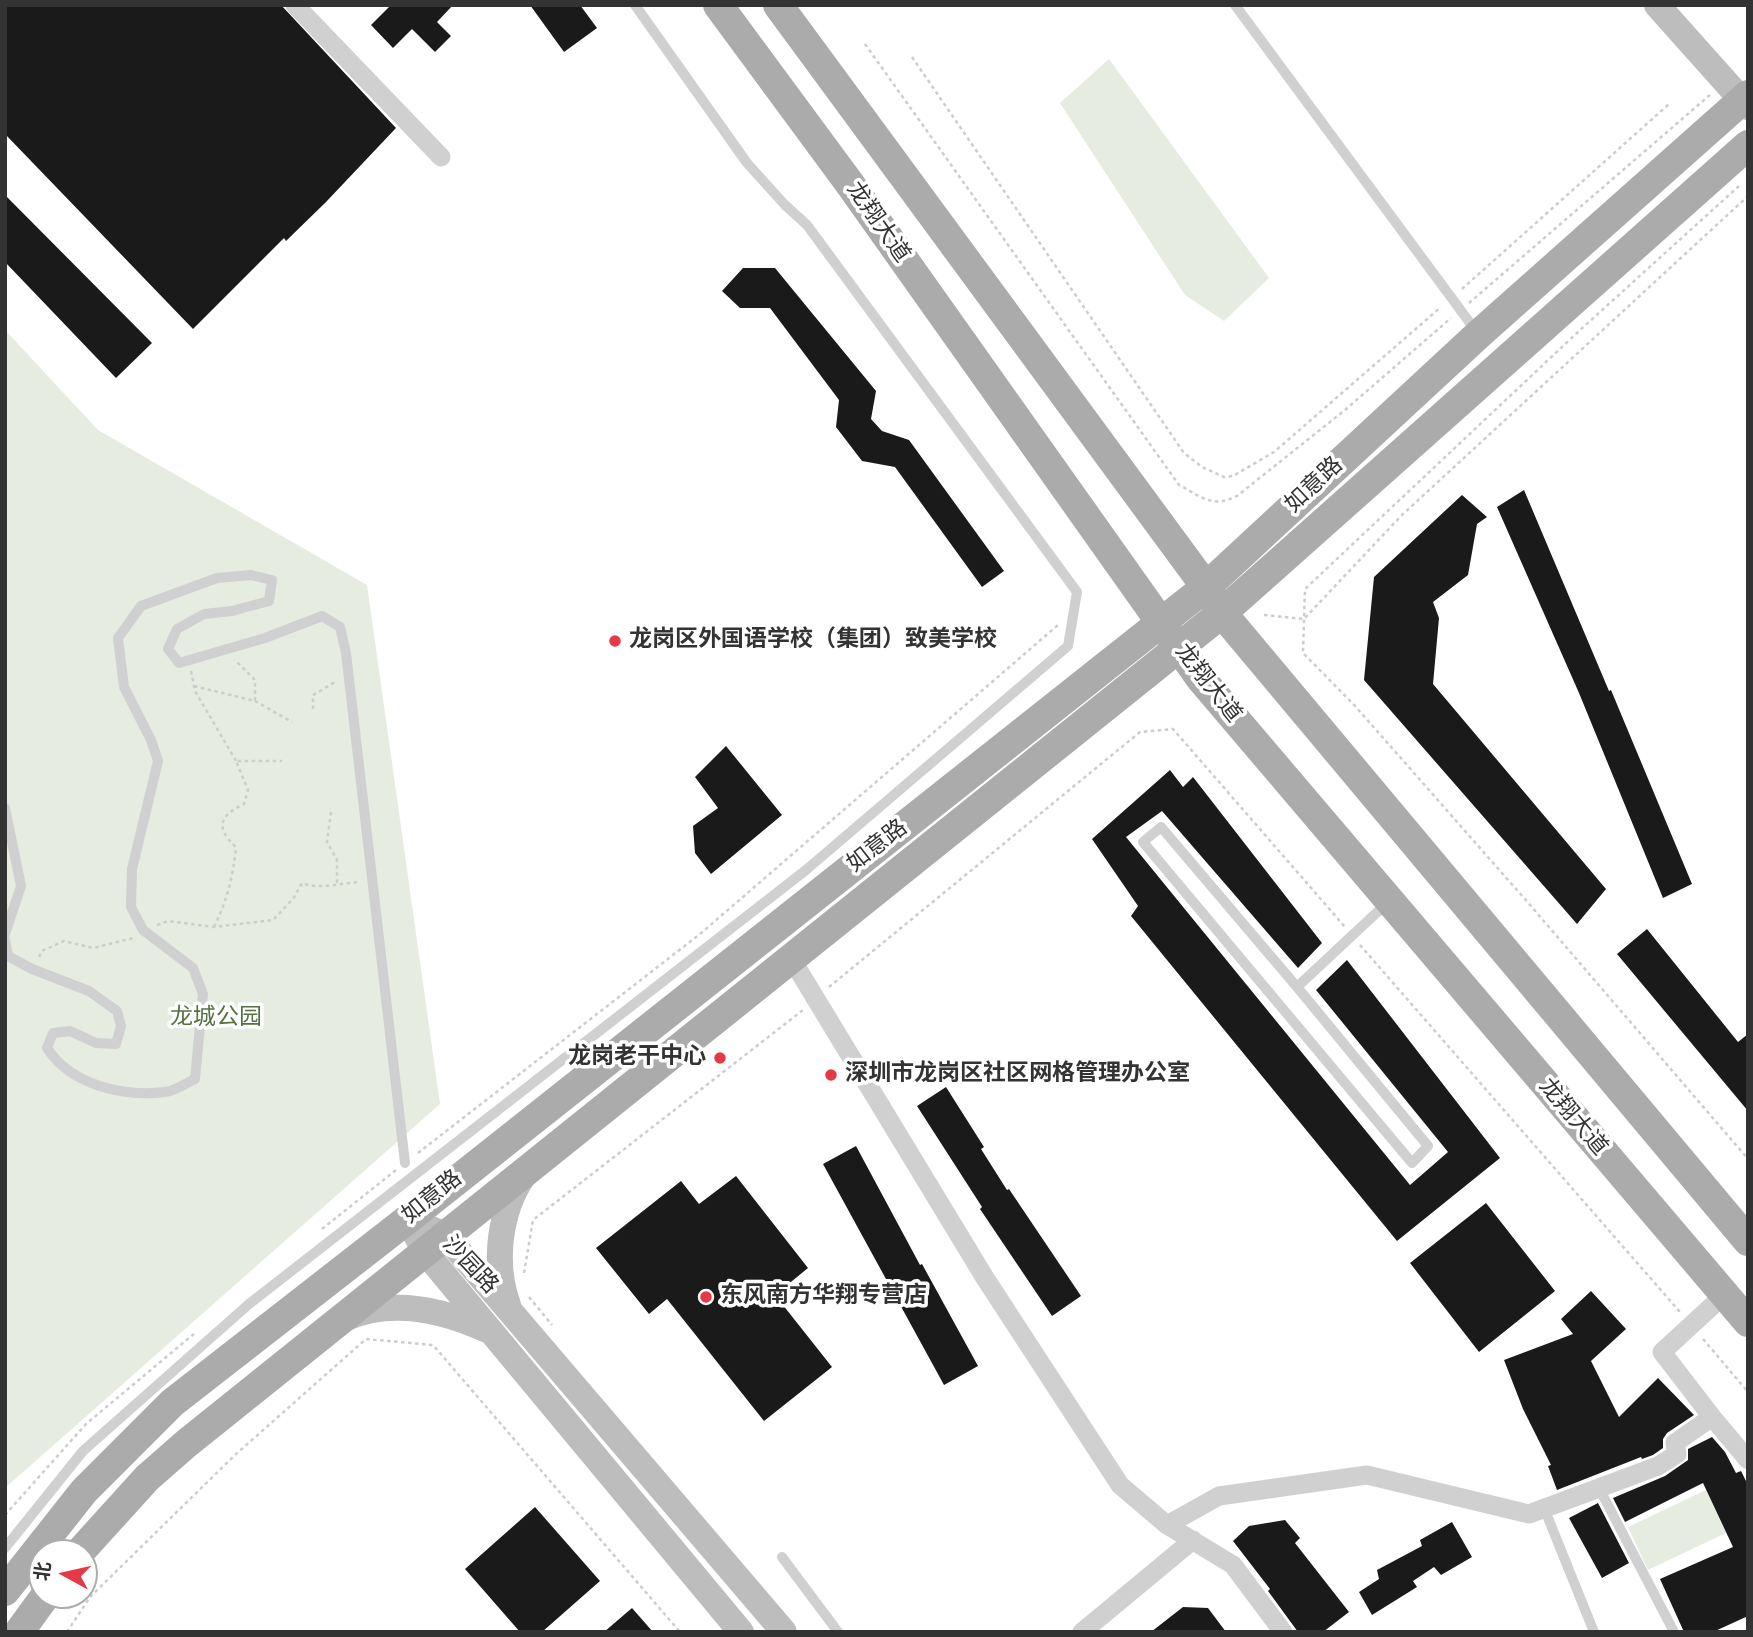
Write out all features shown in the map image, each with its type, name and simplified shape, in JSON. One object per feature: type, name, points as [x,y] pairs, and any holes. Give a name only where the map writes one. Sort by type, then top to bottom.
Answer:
[{"type":"main road","name":"龙翔大道","points":[[718,5],[858,195],[1201,679],[1748,1322]]},
{"type":"main road","points":[[778,5],[1206,587],[1222,613],[1748,1241]]},
{"type":"main road","name":"如意路","points":[[5,1591],[84,1491],[172,1403],[1206,587],[1479,334],[1741,97]]},
{"type":"main road","name":"如意路","points":[[92,1539],[147,1478],[187,1443],[1222,613],[1748,145]]},
{"type":"main road","points":[[19,1632],[36,1609]]},
{"type":"street","points":[[295,5],[441,158]]},
{"type":"street","points":[[1657,5],[1741,97]]},
{"type":"street","points":[[791,958],[985,1278],[1120,1485],[1167,1525],[1233,1564],[1283,1632]]},
{"type":"street","points":[[515,1299],[501,1276],[502,1231],[514,1189],[527,1170]]},
{"type":"street","name":"沙园路","points":[[408,1219],[435,1243],[515,1299],[784,1632]]},
{"type":"street","name":"沙园路","points":[[435,1243],[491,1332],[741,1632]]},
{"type":"street","points":[[1724,1294],[1662,1352],[1748,1460]]},
{"type":"street","points":[[338,1321],[359,1312],[402,1307],[447,1314],[491,1332]]},
{"type":"street","points":[[1167,1525],[1219,1496],[1367,1475],[1529,1514],[1658,1466],[1677,1454],[1675,1443],[1712,1417]]},
{"type":"street","points":[[1083,1632],[1193,1540]]},
{"type":"lane","points":[[5,1548],[83,1451],[248,1304],[806,870],[1068,646],[1077,592],[807,225],[747,163],[635,5]]},
{"type":"lane","points":[[1234,5],[1479,334]]},
{"type":"lane","points":[[5,808],[21,886],[5,936],[8,956],[32,970],[89,991],[117,1011],[121,1026],[116,1044],[96,1043],[70,1031],[54,1033],[47,1048],[57,1064],[92,1084],[129,1093],[167,1092],[195,1079],[203,994],[193,968],[143,930],[131,906],[132,869],[158,761],[151,740],[124,687],[118,638],[141,606],[217,578],[251,575],[272,580],[269,601],[232,611],[204,614],[177,629],[168,649],[179,663],[227,650],[322,616],[340,627],[349,674],[405,1163]]},
{"type":"lane","points":[[1161,827],[1297,987],[1428,1146],[1412,1163],[1143,842],[1161,827]]},
{"type":"lane","points":[[1297,987],[1389,901]]},
{"type":"lane","points":[[1599,1488],[1674,1632]]},
{"type":"lane","points":[[1544,1508],[1594,1632]]},
{"type":"lane","points":[[782,1556],[838,1632]]},
{"type":"path","points":[[865,44],[1179,485],[1208,500],[1223,502],[1237,496],[1345,410],[1461,310],[1741,97]]},
{"type":"path","points":[[912,57],[1184,453],[1202,467],[1217,474],[1233,476],[1274,452],[1452,298],[1669,104]]},
{"type":"path","points":[[1732,192],[1579,331],[1305,589],[1303,653],[1408,766],[1748,1159]]},
{"type":"path","points":[[1264,615],[1304,619],[1401,516],[1748,196]]},
{"type":"path","points":[[316,1234],[700,934],[1074,612]]},
{"type":"path","points":[[227,650],[255,680],[255,701]]},
{"type":"path","points":[[196,659],[191,672],[194,686],[236,761],[248,790],[244,804],[230,811],[222,825],[223,836],[236,847],[233,878],[225,906],[214,927]]},
{"type":"path","points":[[313,709],[313,695],[349,674]]},
{"type":"path","points":[[194,686],[255,701],[292,722]]},
{"type":"path","points":[[523,1277],[533,1220],[775,1034],[1140,732],[1173,729],[1748,1392]]},
{"type":"path","points":[[236,761],[282,761]]},
{"type":"path","points":[[331,812],[327,842],[337,860],[337,883]]},
{"type":"path","points":[[32,970],[42,951],[64,941],[93,947],[131,940],[143,930],[168,921],[214,927],[273,920],[293,899],[302,883],[316,888],[337,883],[364,882]]},
{"type":"path","points":[[515,1299],[556,1331]]},
{"type":"path","points":[[5,1515],[86,1424],[202,1327]]},
{"type":"path","points":[[67,1632],[90,1597],[196,1493],[366,1339],[432,1345],[680,1632]]},
{"type":"green space","points":[[1109,59],[1269,278],[1224,321],[1185,295],[1060,103]]},
{"type":"green space","name":"龙城公园","points":[[5,330],[98,430],[367,585],[440,1104],[5,1488]]},
{"type":"green space","points":[[1706,1490],[1726,1533],[1648,1570],[1628,1527]]},
{"type":"building","points":[[5,5],[281,5],[396,128],[326,202],[286,241],[284,238],[193,329],[5,134]]},
{"type":"building","points":[[391,5],[453,5],[437,22],[451,36],[435,52],[412,29],[393,48],[371,25]]},
{"type":"building","points":[[530,5],[580,5],[597,28],[564,52]]},
{"type":"building","points":[[5,195],[152,343],[116,378],[5,262]]},
{"type":"building","points":[[743,268],[775,268],[876,391],[871,419],[882,431],[909,440],[1004,571],[982,587],[895,467],[862,461],[836,427],[839,400],[770,308],[740,308],[722,291]]},
{"type":"building","points":[[1524,490],[1692,884],[1663,898],[1579,693],[1497,507]]},
{"type":"building","points":[[1462,495],[1487,517],[1477,524],[1468,575],[1433,602],[1439,618],[1433,684],[1606,889],[1577,924],[1364,680],[1374,577]]},
{"type":"building","points":[[726,746],[782,815],[711,874],[695,853],[693,826],[718,808],[695,777]]},
{"type":"building","points":[[1170,770],[1183,787],[1193,777],[1322,943],[1298,968],[1162,811],[1126,837],[1410,1185],[1448,1152],[1316,990],[1347,960],[1500,1158],[1397,1241],[1131,916],[1138,906],[1092,839]]},
{"type":"building","points":[[1647,929],[1738,1042],[1748,1034],[1748,1111],[1617,954]]},
{"type":"building","points":[[946,1087],[984,1147],[981,1149],[1007,1190],[1009,1189],[1081,1296],[1052,1316],[980,1209],[982,1207],[917,1106]]},
{"type":"building","points":[[856,1146],[978,1366],[944,1385],[823,1164]]},
{"type":"building","name":"东风南方华翔专营店","points":[[736,1176],[808,1268],[775,1295],[832,1367],[764,1421],[667,1299],[649,1314],[596,1248],[681,1181],[699,1204]]},
{"type":"building","points":[[1486,1203],[1555,1291],[1479,1352],[1410,1263]]},
{"type":"building","points":[[1591,1291],[1626,1329],[1591,1361],[1619,1417],[1658,1378],[1694,1415],[1667,1433],[1663,1439],[1663,1448],[1653,1455],[1642,1459],[1641,1457],[1557,1490],[1548,1466],[1551,1465],[1523,1409],[1504,1360],[1573,1334],[1561,1319]]},
{"type":"building","points":[[1712,1437],[1725,1452],[1736,1473],[1741,1471],[1748,1485],[1748,1616],[1713,1632],[1684,1632],[1660,1579],[1733,1547],[1703,1483],[1625,1522],[1613,1498],[1665,1476],[1688,1460],[1688,1449]]},
{"type":"building","points":[[1598,1503],[1629,1563],[1602,1578],[1569,1518]]},
{"type":"building","points":[[535,1507],[600,1581],[542,1632],[520,1632],[465,1569]]},
{"type":"building","points":[[1285,1520],[1300,1538],[1295,1543],[1349,1612],[1323,1632],[1298,1632],[1268,1591],[1270,1589],[1233,1541],[1249,1526]]},
{"type":"building","points":[[1452,1522],[1472,1557],[1441,1575],[1434,1567],[1413,1581],[1417,1587],[1372,1615],[1359,1592],[1379,1579],[1377,1570],[1422,1546],[1420,1540]]},
{"type":"building","points":[[1183,1607],[1208,1608],[1226,1632],[1151,1632]]},
{"type":"building","points":[[632,1608],[653,1632],[604,1632]]},
{"type":"place","name":"龙岗区外国语学校（集团）致美学校","points":[[615,641]]},
{"type":"place","name":"龙岗老干中心","points":[[720,1058]]},
{"type":"place","name":"深圳市龙岗区社区网格管理办公室","points":[[831,1075]]},
{"type":"place","name":"东风南方华翔专营店","points":[[706,1297]]}]
